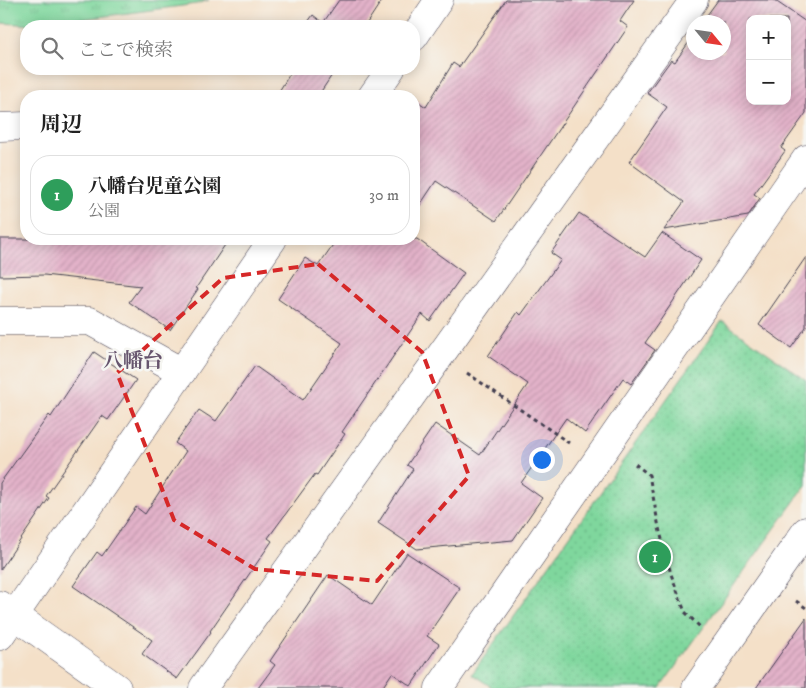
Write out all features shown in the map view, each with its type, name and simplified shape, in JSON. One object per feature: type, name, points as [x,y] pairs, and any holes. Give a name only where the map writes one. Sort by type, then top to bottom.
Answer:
[{"type":"street","points":[[420,28],[439,0]]},
{"type":"street","points":[[203,688],[694,0]]},
{"type":"street","points":[[376,90],[387,75]]},
{"type":"street","points":[[0,127],[20,126]]},
{"type":"street","points":[[439,688],[806,159]]},
{"type":"street","points":[[117,688],[5,619],[182,372],[269,245]]},
{"type":"street","points":[[0,321],[90,321],[182,372]]},
{"type":"street","points":[[696,688],[806,531]]},
{"type":"path","points":[[441,355],[602,453],[626,456],[649,475],[659,528],[671,574],[685,612],[703,629],[726,645]]},
{"type":"highlighted area","points":[[318,264],[422,352],[469,476],[377,581],[255,569],[174,520],[117,373],[223,278]]},
{"type":"green space","points":[[0,0],[209,0],[197,4],[75,20],[20,20],[20,24],[0,23]]},
{"type":"green space","points":[[722,321],[806,380],[806,485],[660,688],[493,688],[472,674]]},
{"type":"building","points":[[339,0],[382,0],[369,20],[325,20]]},
{"type":"building","points":[[506,0],[634,0],[620,21],[628,27],[496,221],[436,181],[420,205],[420,103],[426,107],[453,63],[459,67]]},
{"type":"building","points":[[718,0],[774,0],[806,22],[806,113],[781,148],[785,151],[754,194],[760,198],[748,216],[664,230],[684,202],[629,162],[667,107],[647,93],[671,60],[675,62],[686,46],[686,60],[731,60],[731,15],[707,15]]},
{"type":"building","points":[[313,15],[319,20],[309,20]]},
{"type":"building","points":[[289,75],[332,75],[322,90],[280,90]]},
{"type":"building","points":[[579,213],[645,257],[662,233],[701,260],[645,343],[655,350],[631,384],[623,378],[585,433],[566,418],[521,483],[542,498],[513,540],[417,549],[378,523],[413,469],[407,465],[435,424],[480,455],[528,384],[488,356],[518,312],[521,315],[561,260],[551,253]]},
{"type":"building","points":[[0,239],[20,239],[20,245],[225,245],[170,330],[129,302],[141,286],[44,275],[0,276]]},
{"type":"building","points":[[420,241],[464,273],[430,321],[422,314],[342,432],[345,434],[317,475],[315,474],[268,538],[272,541],[177,679],[142,654],[152,640],[73,586],[97,552],[102,556],[136,507],[145,514],[186,451],[175,443],[199,410],[216,421],[255,366],[303,400],[342,343],[278,299],[305,258],[318,266],[333,245],[420,245]]},
{"type":"building","points":[[806,257],[806,327],[791,348],[759,325]]},
{"type":"building","points":[[94,352],[136,380],[108,420],[102,416],[46,496],[49,498],[0,570],[0,483],[49,415],[51,417]]},
{"type":"building","points":[[407,553],[460,588],[427,636],[439,644],[411,686],[392,673],[382,688],[258,688],[275,665],[270,661],[328,575],[372,605]]},
{"type":"building","points":[[806,618],[806,688],[756,688]]},
{"type":"place","name":"八幡台児童公園","points":[[655,557]]},
{"type":"district","name":"八幡台","points":[[133,361]]}]
